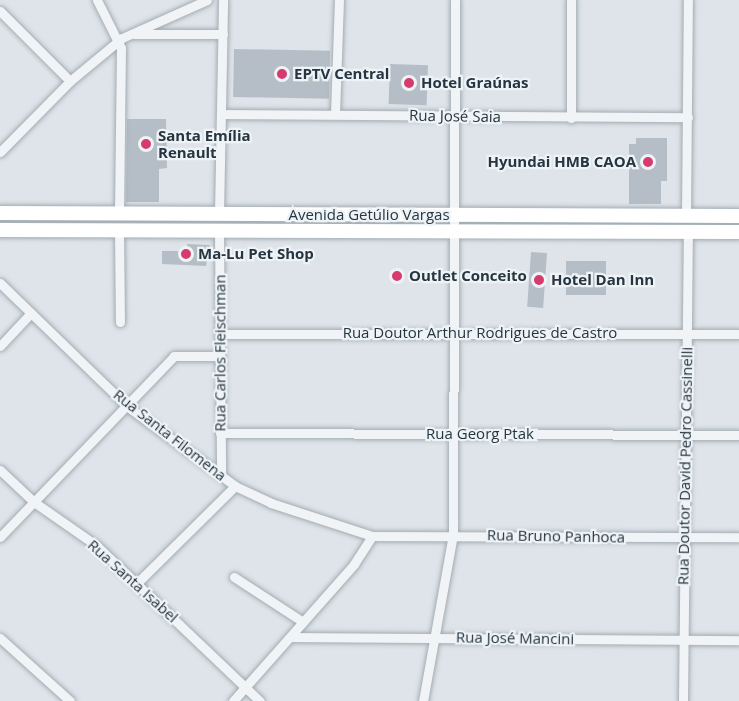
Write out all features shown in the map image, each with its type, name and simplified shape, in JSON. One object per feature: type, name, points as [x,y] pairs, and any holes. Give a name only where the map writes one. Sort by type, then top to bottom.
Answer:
[{"type":"main road","name":"Avenida Getúlio Vargas","points":[[0,213],[739,216]]},
{"type":"main road","name":"Avenida Getúlio Vargas","points":[[0,230],[739,232]]},
{"type":"street","points":[[97,0],[118,42],[118,214]]},
{"type":"street","points":[[0,152],[70,81],[128,34],[207,0]]},
{"type":"street","points":[[219,214],[223,0]]},
{"type":"street","points":[[335,114],[339,0]]},
{"type":"street","points":[[423,701],[453,535],[456,230],[455,0]]},
{"type":"street","points":[[571,0],[571,118]]},
{"type":"street","points":[[686,216],[688,0]]},
{"type":"street","points":[[0,11],[70,81]]},
{"type":"street","points":[[128,34],[223,34]]},
{"type":"street","name":"Rua José Saia","points":[[221,114],[688,117]]},
{"type":"street","points":[[0,135],[8,143]]},
{"type":"street","points":[[119,231],[120,322]]},
{"type":"street","name":"Rua Carlos Fleischman","points":[[219,231],[221,475]]},
{"type":"street","name":"Rua Doutor David Pedro Cassinelli","points":[[683,701],[682,537],[688,231]]},
{"type":"street","name":"Rua Santa Filomena","points":[[0,283],[128,406],[235,486],[271,503],[372,536]]},
{"type":"street","points":[[0,346],[31,313]]},
{"type":"street","name":"Rua Doutor Arthur Rodrigues de Castro","points":[[220,334],[454,331],[739,334]]},
{"type":"street","points":[[0,537],[174,356],[220,356]]},
{"type":"street","name":"Rua Georg Ptak","points":[[220,434],[739,435]]},
{"type":"street","name":"Rua Santa Isabel","points":[[0,470],[34,502],[97,546],[260,701]]},
{"type":"street","points":[[138,584],[235,486]]},
{"type":"street","points":[[233,701],[291,637],[372,536]]},
{"type":"street","name":"Rua Bruno Panhoca","points":[[372,536],[739,537]]},
{"type":"street","points":[[234,577],[303,622]]},
{"type":"street","name":"Rua José Mancini","points":[[291,637],[433,636],[739,640]]},
{"type":"street","points":[[0,638],[70,701]]},
{"type":"green space","points":[[0,218],[447,220],[448,222],[0,222]]},
{"type":"green space","points":[[739,221],[739,227],[460,224],[460,222]]},
{"type":"building","name":"EPTV Central","points":[[234,49],[330,51],[329,99],[233,97]]},
{"type":"building","name":"Hotel Graúnas","points":[[390,64],[428,65],[427,105],[389,104]]},
{"type":"building","name":"Santa Emília Renault","points":[[127,119],[166,119],[167,168],[159,169],[159,202],[126,202]]},
{"type":"building","name":"Hyundai HMB CAOA","points":[[636,138],[667,138],[667,181],[661,181],[661,204],[629,204],[629,144],[636,144]]},
{"type":"building","name":"Ma-Lu Pet Shop","points":[[187,244],[210,245],[206,266],[162,264],[162,251],[188,251]]},
{"type":"building","name":"Hotel Dan Inn","points":[[531,252],[547,253],[543,308],[527,307]]},
{"type":"building","points":[[566,261],[606,261],[606,295],[566,295]]},
{"type":"place","name":"EPTV Central","points":[[282,74]]},
{"type":"place","name":"Hotel Graúnas","points":[[409,83]]},
{"type":"place","name":"Santa Emília Renault","points":[[146,144]]},
{"type":"place","name":"Hyundai HMB CAOA","points":[[648,162]]},
{"type":"place","name":"Ma-Lu Pet Shop","points":[[186,254]]},
{"type":"place","name":"Outlet Conceito","points":[[397,276]]},
{"type":"place","name":"Hotel Dan Inn","points":[[539,280]]}]
